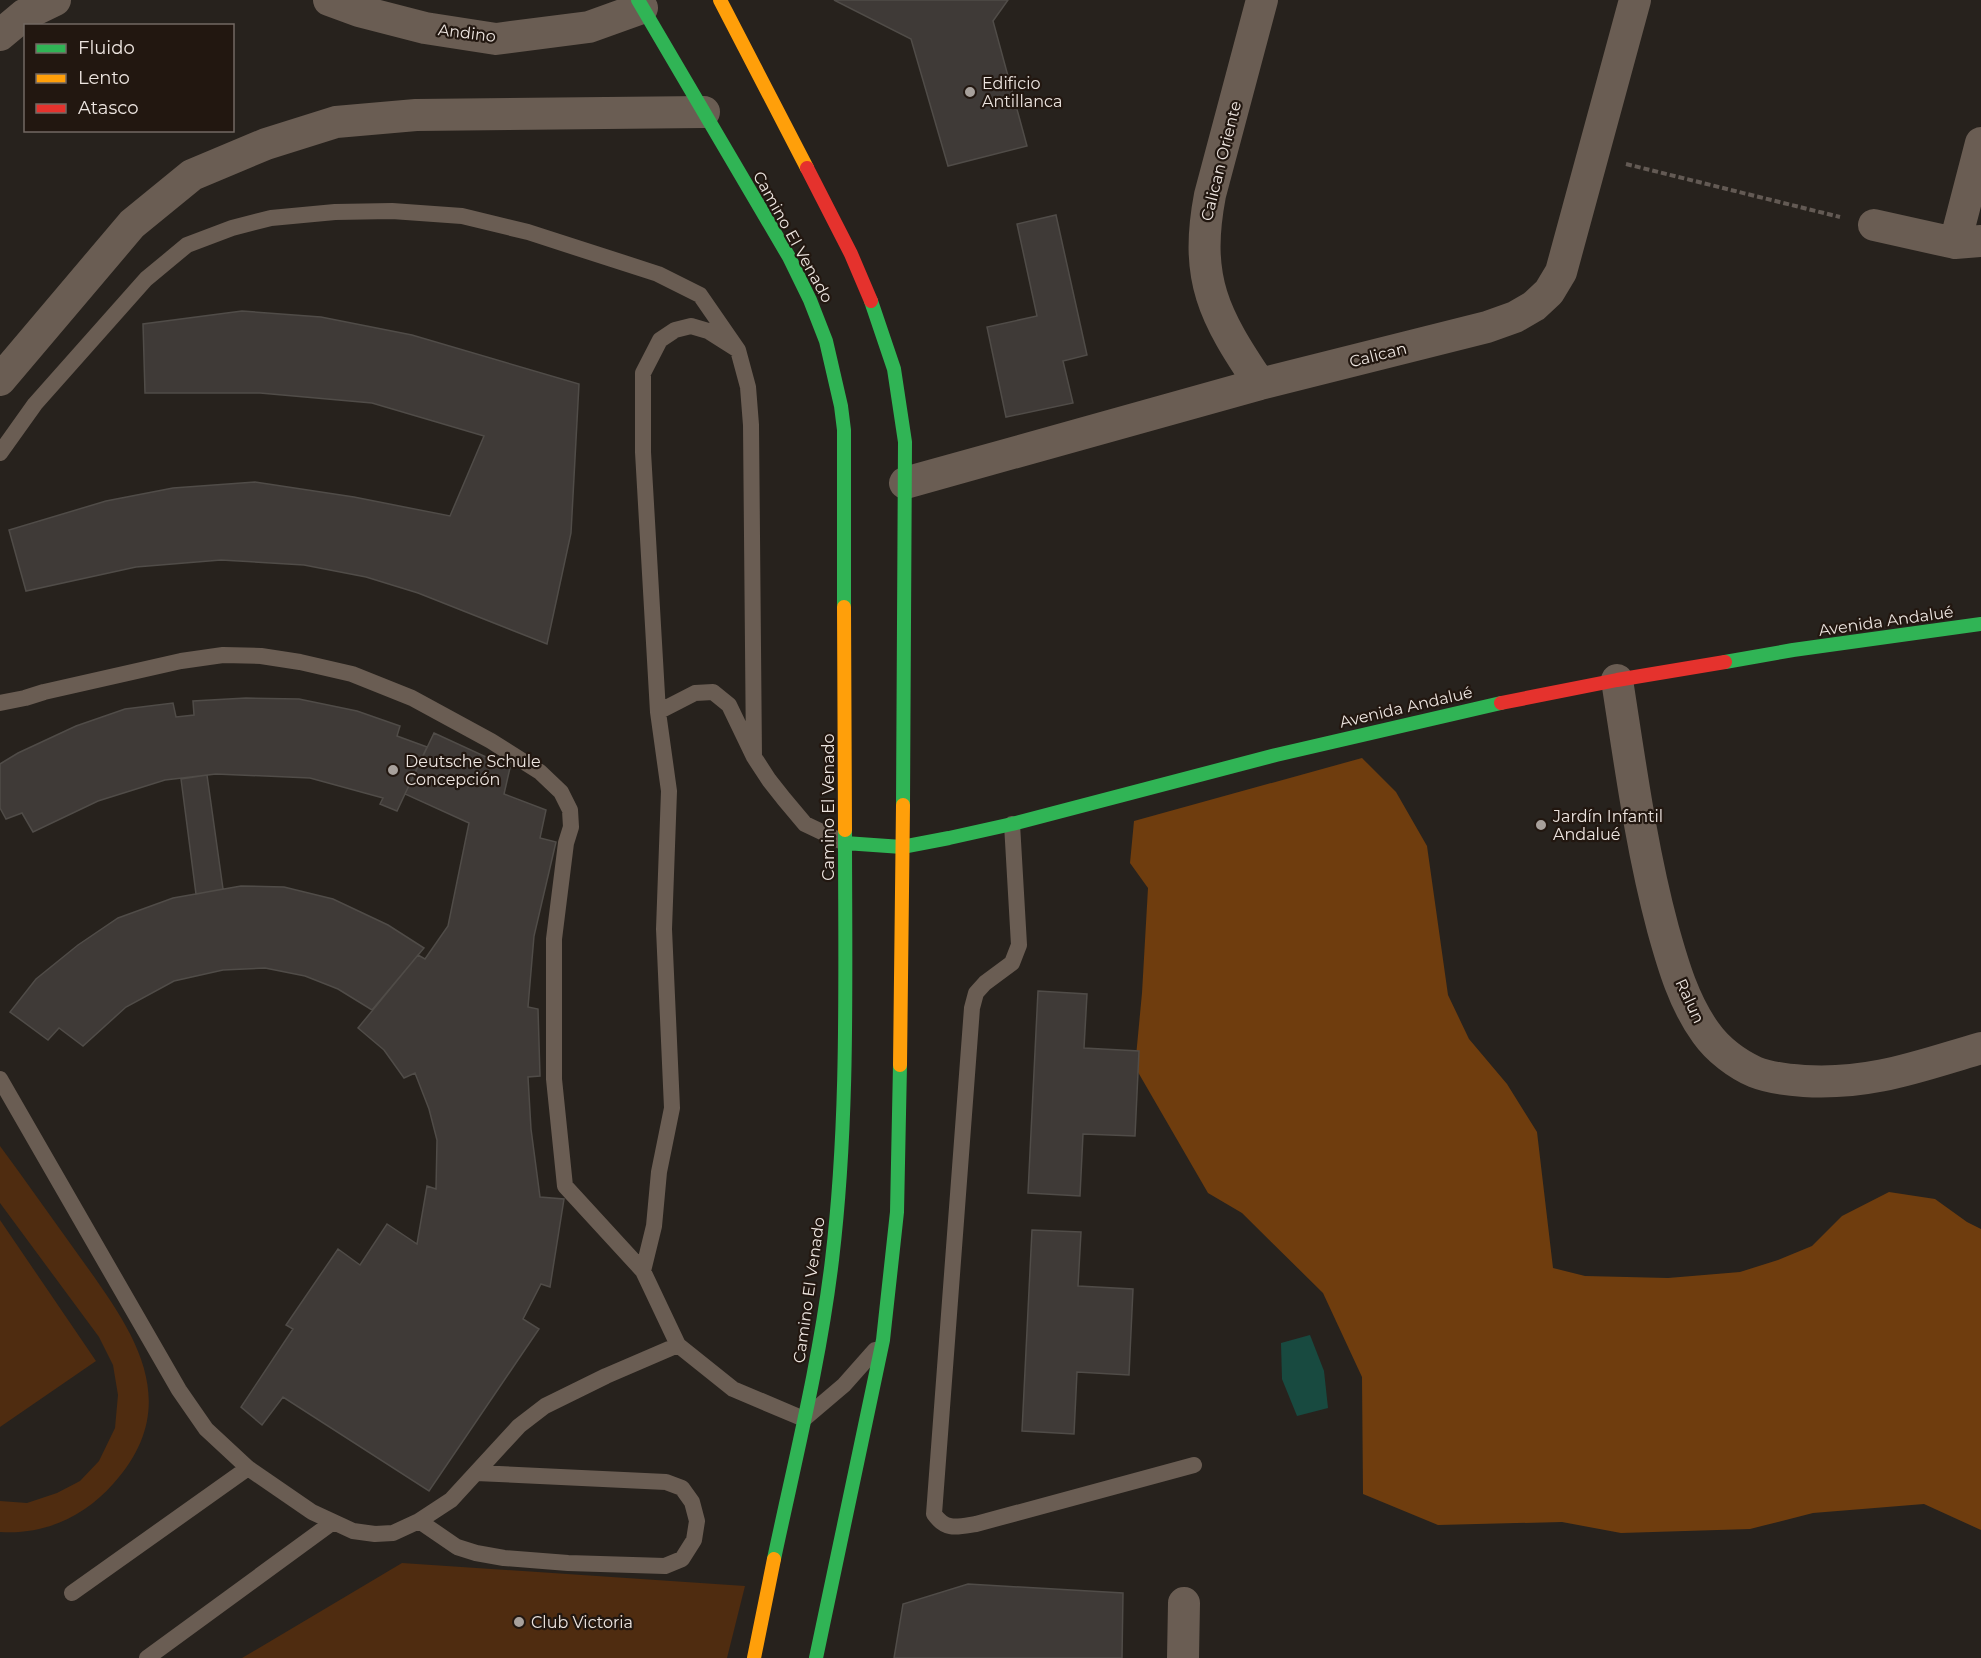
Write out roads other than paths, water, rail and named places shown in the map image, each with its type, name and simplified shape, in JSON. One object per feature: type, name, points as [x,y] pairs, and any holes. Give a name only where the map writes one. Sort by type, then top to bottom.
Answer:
[{"type":"street","points":[[0,35],[24,15],[55,0]]},
{"type":"street","name":"Andino","points":[[329,0],[359,11],[425,28],[496,39],[589,27],[640,4]]},
{"type":"street","points":[[720,0],[850,254],[873,305],[894,369],[905,442],[897,1212],[883,1340],[816,1658]]},
{"type":"street","name":"Calican Oriente","points":[[1260,384],[1234,346],[1219,317],[1208,285],[1204,255],[1205,225],[1210,195],[1262,0]]},
{"type":"street","name":"Calican","points":[[905,483],[1260,384],[1457,335],[1515,317],[1534,306],[1549,292],[1561,272],[1635,0]]},
{"type":"street","name":"Camino El Venado","points":[[640,4],[807,290],[832,358],[840,394],[844,430],[845,1080],[841,1171],[830,1273],[804,1419],[754,1658]]},
{"type":"street","points":[[0,380],[132,224],[192,175],[266,144],[336,122],[416,115],[704,112]]},
{"type":"street","points":[[1874,225],[1968,242],[1981,143]]},
{"type":"street","name":"Avenida Andalué","points":[[845,843],[902,847],[1012,824],[1276,754],[1463,711],[1617,680],[1793,650],[1981,624]]},
{"type":"street","name":"Ralun","points":[[1617,680],[1646,860],[1656,903],[1671,958],[1689,1005],[1707,1035],[1735,1062],[1758,1073],[1791,1080],[1823,1082],[1854,1081],[1888,1076],[1981,1048]]},
{"type":"street","points":[[1184,1603],[1184,1658]]},
{"type":"lane","points":[[0,453],[35,404],[146,279],[187,245],[232,228],[271,218],[335,212],[392,211],[462,216],[528,232],[658,274],[700,295],[738,350],[748,387],[751,425],[754,757]]},
{"type":"lane","points":[[644,1271],[654,1226],[659,1172],[672,1108],[664,929],[669,791],[658,712],[643,452],[644,373],[660,340],[675,330],[691,326],[708,331],[738,350]]},
{"type":"lane","points":[[0,702],[182,661],[223,655],[261,656],[351,674],[412,698],[491,741],[540,772],[561,792],[570,810],[571,827],[566,843],[554,939],[554,1079],[565,1186],[644,1271],[678,1345],[733,1389],[804,1419],[858,1371],[883,1340]]},
{"type":"lane","points":[[658,712],[695,693],[713,692],[729,705],[754,757],[769,780],[806,824],[845,843]]},
{"type":"lane","points":[[1012,824],[1018,945],[1012,963],[985,983],[976,993],[972,1008],[934,1514],[940,1523],[954,1528],[976,1524],[1194,1465]]},
{"type":"lane","points":[[0,1079],[179,1390],[206,1429],[248,1468],[312,1512],[353,1531],[375,1534],[393,1533],[419,1521],[451,1500],[519,1426],[545,1406],[606,1376],[678,1345]]},
{"type":"lane","points":[[72,1593],[248,1468]]},
{"type":"lane","points":[[419,1521],[457,1547],[476,1554],[568,1563],[665,1566],[682,1559],[693,1540],[697,1521],[692,1502],[682,1488],[666,1482],[476,1473]]},
{"type":"lane","points":[[147,1658],[333,1522]]},
{"type":"water","points":[[1310,1335],[1324,1371],[1328,1408],[1297,1416],[1282,1379],[1281,1343]]},
{"type":"place","name":"Edificio Antillanca","points":[[970,92]]},
{"type":"place","name":"Deutsche Schule Concepción","points":[[393,770]]},
{"type":"place","name":"Jardín Infantil Andalué","points":[[1541,825]]},
{"type":"place","name":"Club Victoria","points":[[519,1622]]}]
